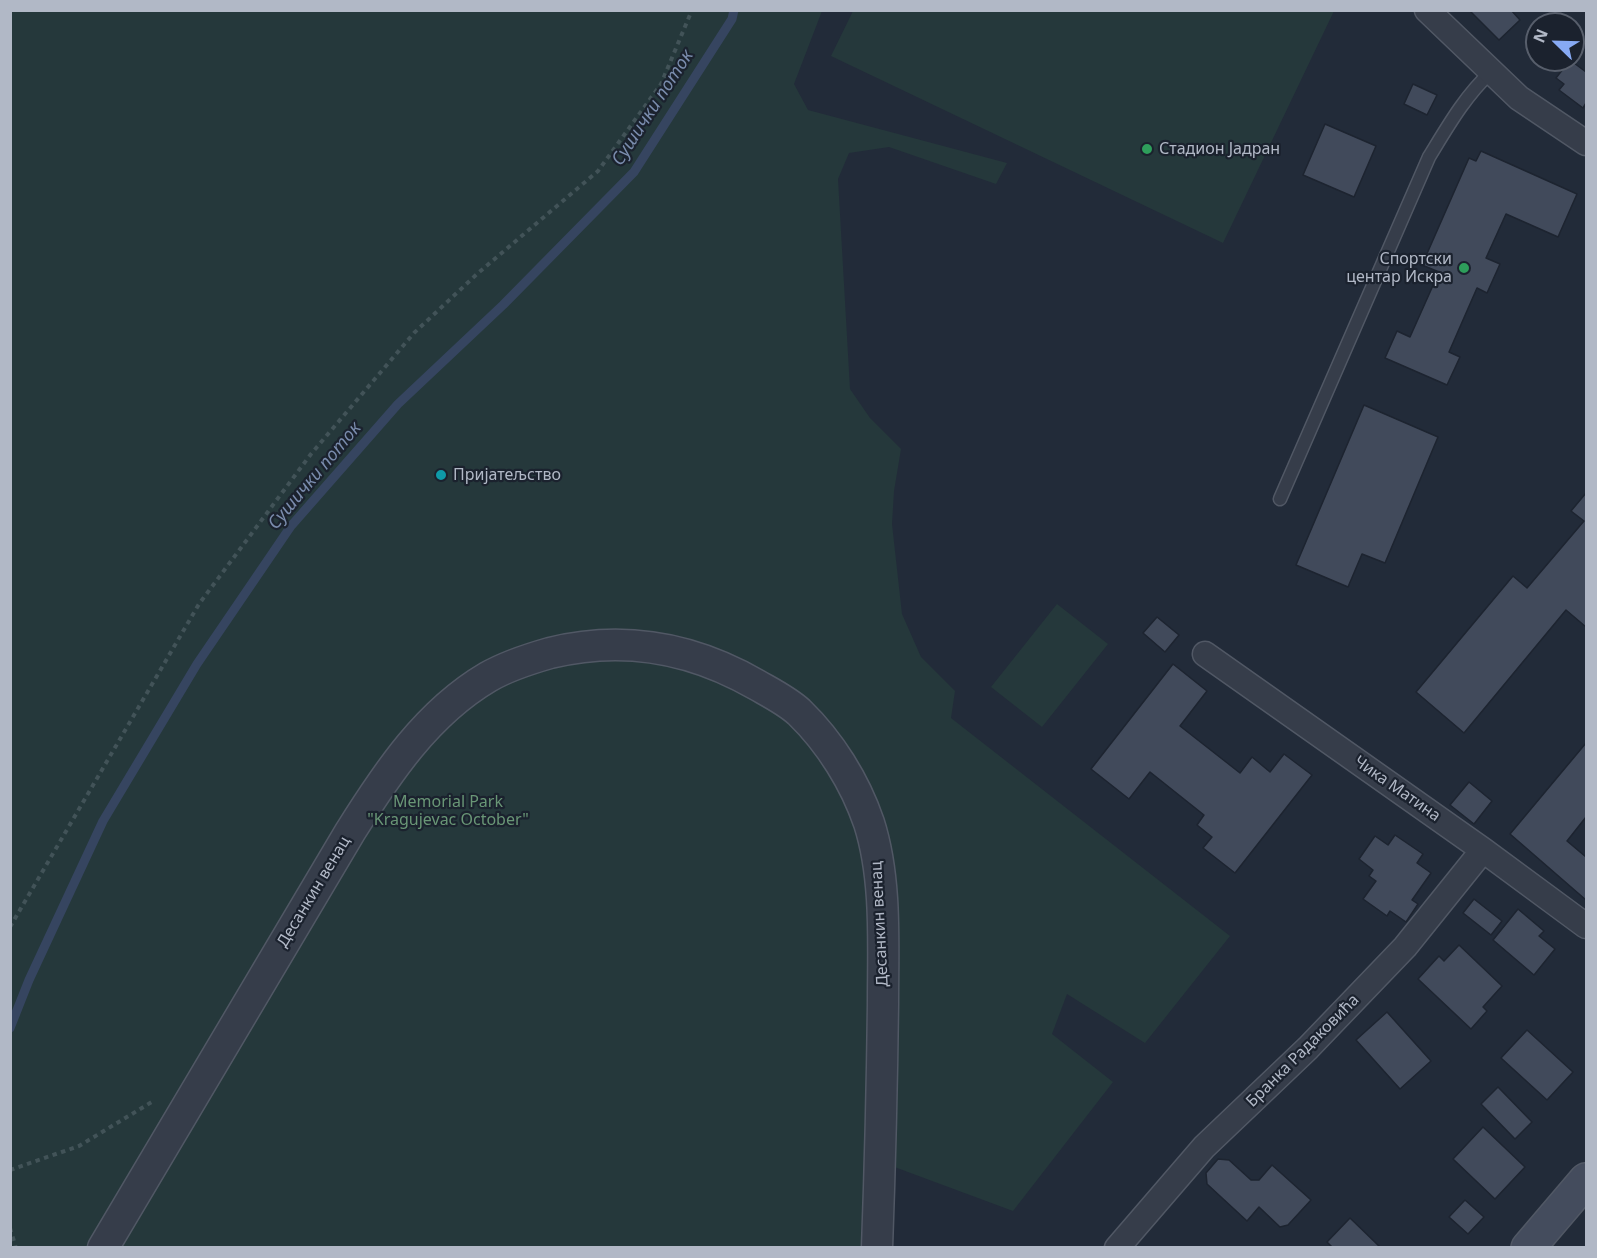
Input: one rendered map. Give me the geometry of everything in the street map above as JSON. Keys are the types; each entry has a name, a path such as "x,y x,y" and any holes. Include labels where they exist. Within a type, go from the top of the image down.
{"main road":[{"path":"1528,1248 1587,1180"}],"street":[{"path":"1427,10 1519,98 1587,143"},
{"name":"Десанкин венац","path":"103,1248 355,823 376,789 407,749 431,722 488,677 504,669 560,651 613,644 659,647 693,656 728,669 780,698 798,711 819,734 834,753 858,796 875,844 880,876 883,961 883,1094 877,1248"},
{"name":"Чика Матина","path":"1205,654 1587,926"},
{"name":"Бранка Радаковића","path":"1117,1248 1204,1148 1308,1048 1405,947 1483,850"}],"lane":[{"path":"1280,499 1429,157 1451,120 1476,86 1491,72"}],"path":[{"path":"10,927 199,604 213,585 311,454 414,333 477,274 598,171 660,84 692,10"},
{"path":"10,1170 79,1146 160,1097"},
{"path":"10,1228 16,1248"}],"green space":[{"name":"Стадион Јадран","path":"853,10 1334,11 1223,243 831,56"},
{"name":"Memorial Park \"Kragujevac October\"","path":"10,11 822,11 794,84 808,110 1007,163 996,184 889,147 849,153 838,179 850,389 870,418 901,449 894,491 892,524 902,614 921,657 955,691 951,718 1230,936 1145,1043 1067,994 1052,1034 1113,1082 1013,1211 881,1162 877,1247 11,1247"},
{"path":"1057,604 1108,644 1042,727 991,687"}],"building":[{"path":"1469,10 1511,10 1520,20 1499,40"},
{"path":"1561,72 1586,72 1586,103 1583,108 1559,90 1564,84 1556,78"},
{"path":"1413,84 1437,95 1427,115 1404,104"},
{"path":"1325,124 1376,146 1354,197 1303,175"},
{"name":"Спортски центар Искра","path":"1481,151 1577,194 1558,237 1506,214 1486,258 1500,264 1487,293 1477,288 1449,352 1460,357 1447,385 1385,358 1397,331 1410,337 1439,272 1422,265 1469,158 1476,161"},
{"path":"1364,405 1438,437 1385,563 1362,554 1348,587 1296,565"},
{"path":"1586,493 1586,627 1566,610 1464,733 1416,692 1513,576 1527,588 1584,521 1571,511"},
{"path":"1157,617 1179,635 1165,652 1143,633"},
{"path":"1173,664 1207,691 1180,726 1240,773 1252,757 1270,772 1284,754 1312,775 1235,873 1203,848 1212,837 1197,825 1204,815 1150,772 1129,799 1091,769"},
{"path":"1586,743 1586,817 1567,841 1586,857 1586,900 1510,834"},
{"path":"1469,782 1492,801 1474,824 1450,805"},
{"path":"1395,835 1423,854 1417,863 1431,873 1412,900 1418,904 1406,922 1390,911 1387,916 1363,899 1376,881 1369,876 1373,870 1359,859 1375,836 1388,845"},
{"path":"1474,899 1502,921 1491,935 1463,913"},
{"path":"1518,909 1544,931 1539,936 1555,949 1534,975 1493,940"},
{"path":"1459,945 1502,986 1483,1007 1487,1011 1471,1029 1418,979 1439,956 1444,961"},
{"path":"1387,1012 1431,1061 1400,1089 1356,1040"},
{"path":"1527,1030 1573,1072 1547,1100 1501,1058"},
{"path":"1498,1087 1532,1122 1515,1139 1481,1104"},
{"path":"1483,1127 1525,1167 1495,1199 1453,1159"},
{"path":"1218,1159 1229,1160 1251,1180 1259,1180 1272,1165 1311,1200 1288,1225 1280,1227 1259,1207 1247,1221 1207,1184 1206,1173"},
{"path":"1465,1200 1484,1217 1468,1234 1449,1217"},
{"path":"1350,1218 1381,1248 1333,1248 1327,1242"}],"waterway":[{"name":"Сушички поток","path":"10,1028 29,980 103,821 197,664 291,526 398,404 503,305 634,172 732,19 734,10"}],"place":[{"name":"Стадион Јадран","path":"1147,149"},
{"name":"Спортски центар Искра","path":"1464,268"},
{"name":"Пријатељство","path":"441,475"}]}
